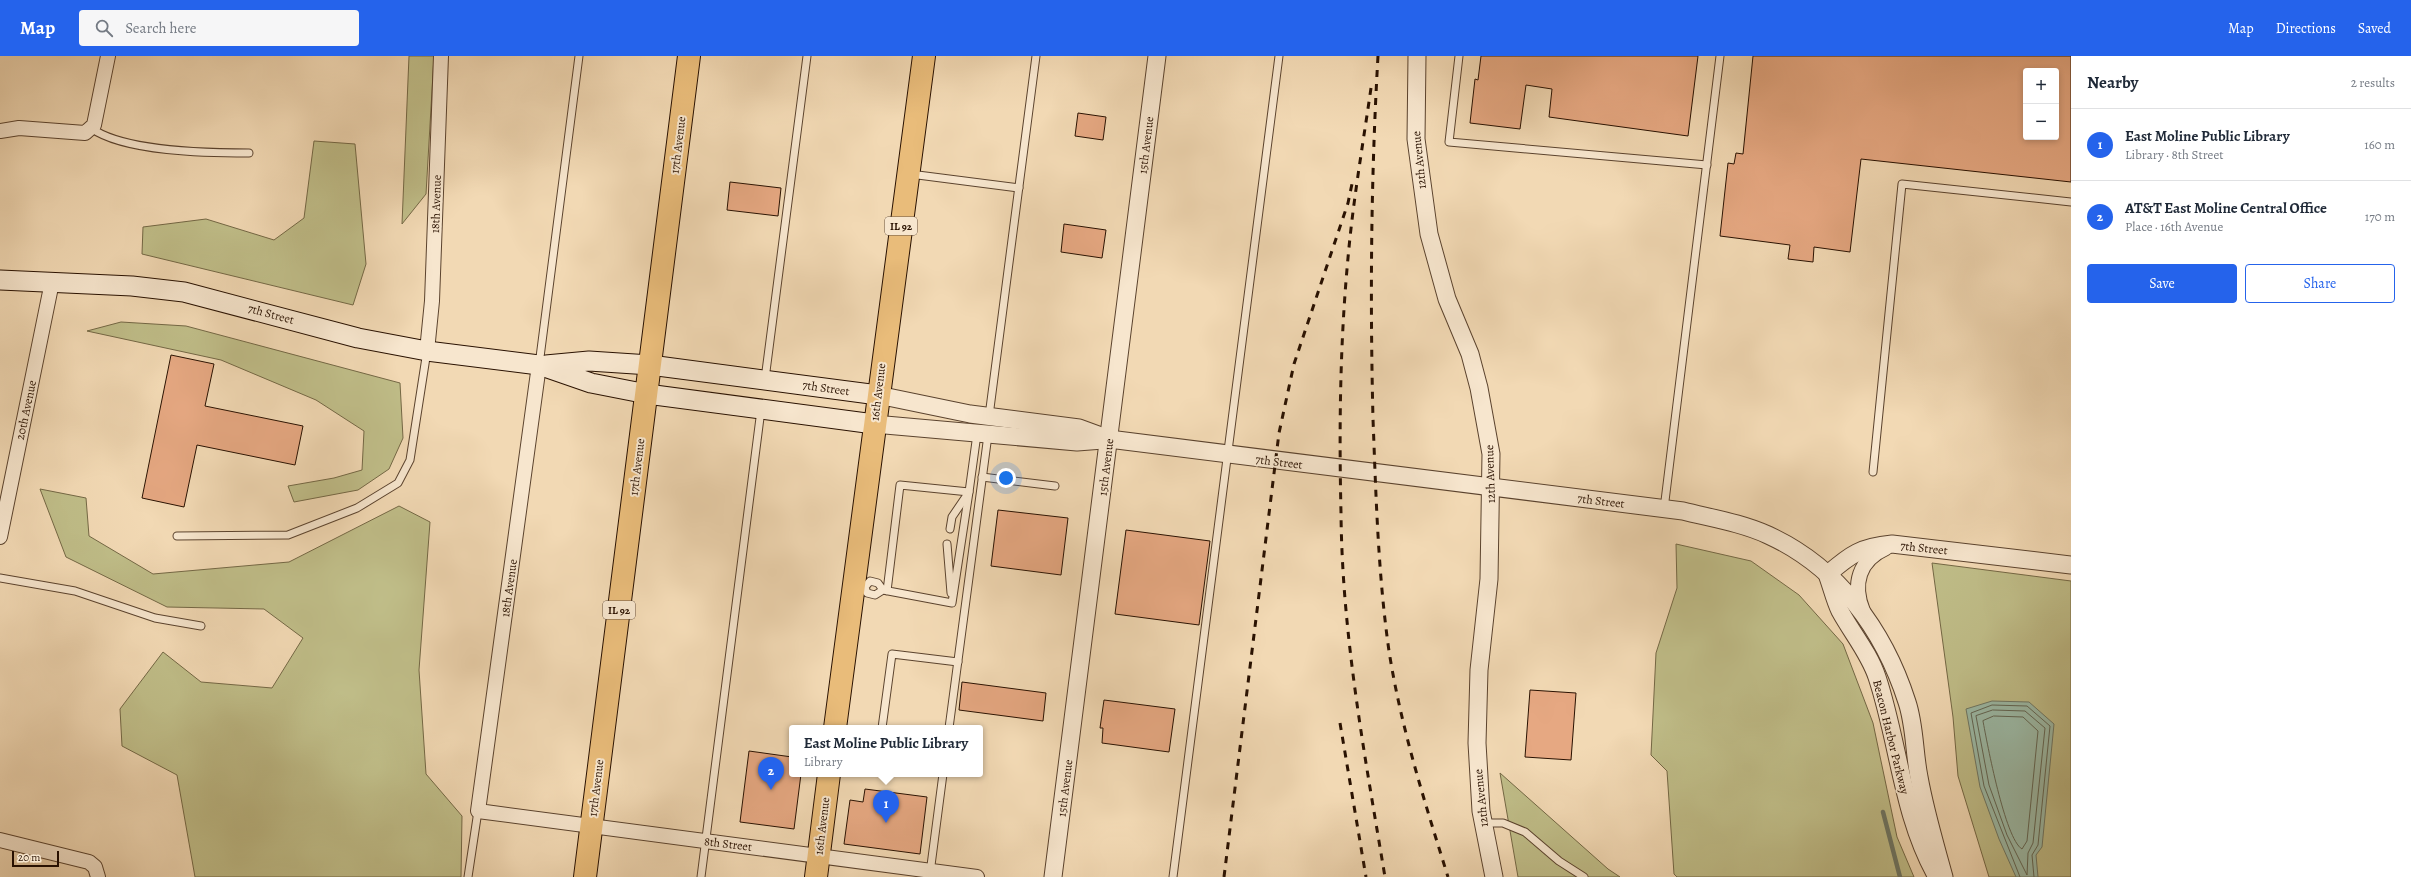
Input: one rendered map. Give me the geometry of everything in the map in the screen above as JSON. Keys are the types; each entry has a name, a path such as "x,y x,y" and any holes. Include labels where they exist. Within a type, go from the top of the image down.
{"main road":[{"name":"17th Avenue","path":"585,877 689,56"},
{"name":"16th Avenue","path":"836,725 860,586 874,424 924,56"},
{"name":"7th Street","path":"0,280 132,286 184,292 358,338 427,351 539,365 589,361 650,365 878,395"},
{"name":"7th Street","path":"539,365 591,383 647,394 874,424"},
{"name":"16th Avenue","path":"817,866 829,777"}],"street":[{"path":"0,131 19,128 85,133 91,128 96,118 108,56"},
{"name":"18th Avenue","path":"427,351 432,301 441,56"},
{"name":"15th Avenue","path":"1053,877 1157,56"},
{"name":"12th Avenue","path":"1417,56 1416,139 1429,234 1447,299 1470,354 1479,388 1491,454 1489,579 1479,670 1477,743 1483,823 1494,877"},
{"name":"20th Avenue","path":"0,537 52,282"},
{"name":"18th Avenue","path":"478,811 539,365"},
{"name":"7th Street","path":"878,395 986,427"},
{"name":"7th Street","path":"874,424 1079,428 1109,439 1690,513 1767,534 1791,547 1828,574 1850,555 1869,547 1892,544 2071,565"},
{"path":"1863,612 1858,599 1859,578 1862,568 1873,554 1892,544"},
{"name":"Beacon Harbor Parkway","path":"1828,574 1863,612 1879,636 1890,659 1907,703 1918,776 1944,877"},
{"name":"Beacon Harbor Parkway","path":"1828,574 1840,611 1854,632 1876,674 1886,704 1903,785 1914,824 1928,860 1937,877"},
{"name":"8th Street","path":"478,811 706,842 817,866 977,877"},
{"path":"0,840 90,862 96,872"}],"lane":[{"path":"539,365 579,56"},
{"path":"765,380 807,56"},
{"path":"950,725 982,477 986,427 1036,56"},
{"path":"1173,877 1279,56"},
{"path":"1459,56 1449,142 1707,165"},
{"path":"1664,509 1720,56"},
{"path":"91,128 98,133 120,142 147,147 216,153 249,153"},
{"path":"908,174 1019,188"},
{"path":"1873,472 1902,184 2071,202"},
{"path":"177,536 288,535 357,508 398,483 410,460 427,351"},
{"path":"701,877 762,409"},
{"path":"952,603 969,492 986,427"},
{"path":"982,477 1055,486"},
{"path":"885,591 900,484 969,492"},
{"path":"950,529 952,517 969,492"},
{"path":"947,544 952,603"},
{"path":"0,578 75,591 155,618 201,626"},
{"path":"860,586 867,593 874,595 885,591 952,603"},
{"path":"882,725 892,654 958,662"},
{"path":"930,874 944,777"},
{"path":"468,877 478,811"},
{"path":"1483,823 1503,823 1525,832 1559,860 1584,877"}],"shaded area":[{"path":"409,56 434,56 426,194 402,224"},
{"path":"314,141 355,144 366,264 353,305 142,254 143,227 206,219 274,240 304,218"},
{"path":"121,322 186,326 400,383 403,438 389,469 358,490 294,502 288,486 334,478 362,470 364,431 316,400 221,360 87,331"},
{"path":"40,489 86,498 89,536 153,574 289,562 399,506 430,522 419,670 426,774 462,816 461,877 195,877 177,775 122,746 120,709 163,652 201,682 272,688 303,638 264,609 167,607 66,557"},
{"path":"1676,544 1751,561 1799,595 1843,644 1873,723 1897,837 1914,877 1677,877 1674,874 1667,771 1651,755 1656,653 1677,588"},
{"path":"1932,563 2071,581 2071,877 1989,877 1958,776 1953,717"},
{"path":"1500,773 1608,869 1620,877 1518,877"}],"water":[{"path":"1992,701 2029,702 2054,724 2042,847 2036,855 2038,877 2016,877 1999,839 1980,787 1966,709"}],"building":[{"path":"1481,56 1698,56 1688,136 1549,117 1552,89 1526,85 1520,129 1470,123 1475,79 1478,80"},
{"path":"1753,56 2071,56 2071,182 1861,159 1850,252 1814,247 1813,262 1788,259 1790,245 1720,236 1728,163 1734,164 1736,153 1743,154"},
{"path":"1078,113 1106,117 1103,140 1075,136"},
{"path":"730,182 781,188 778,216 727,210"},
{"path":"1064,224 1106,230 1102,258 1061,252"},
{"path":"171,355 214,364 205,406 303,426 295,465 197,445 184,507 142,498"},
{"path":"998,510 1068,518 1061,575 991,566"},
{"path":"1126,530 1210,541 1199,625 1115,614"},
{"path":"962,682 1046,693 1043,721 959,710"},
{"path":"1530,690 1576,693 1571,760 1525,757"},
{"path":"1104,700 1175,709 1169,752 1102,743 1103,728 1100,728"},
{"path":"749,751 789,757 789,777 801,777 794,829 740,822"},
{"path":"865,789 927,797 920,854 844,844 850,800 863,802"}],"waterway":[{"path":"1883,812 1900,877"}],"railway":[{"path":"1378,56 1372,237 1372,328 1375,477 1382,593 1389,651 1400,708 1414,765 1448,877"},
{"path":"1371,88 1358,173 1345,290 1340,417 1340,481 1342,559 1350,650 1385,877"},
{"path":"1224,877 1279,433 1294,364 1348,203 1353,179"},
{"path":"1340,723 1366,877"}],"place":[{"name":"AT&T East Moline Central Office","path":"771,790"},
{"name":"East Moline Public Library","path":"886,823"}]}
